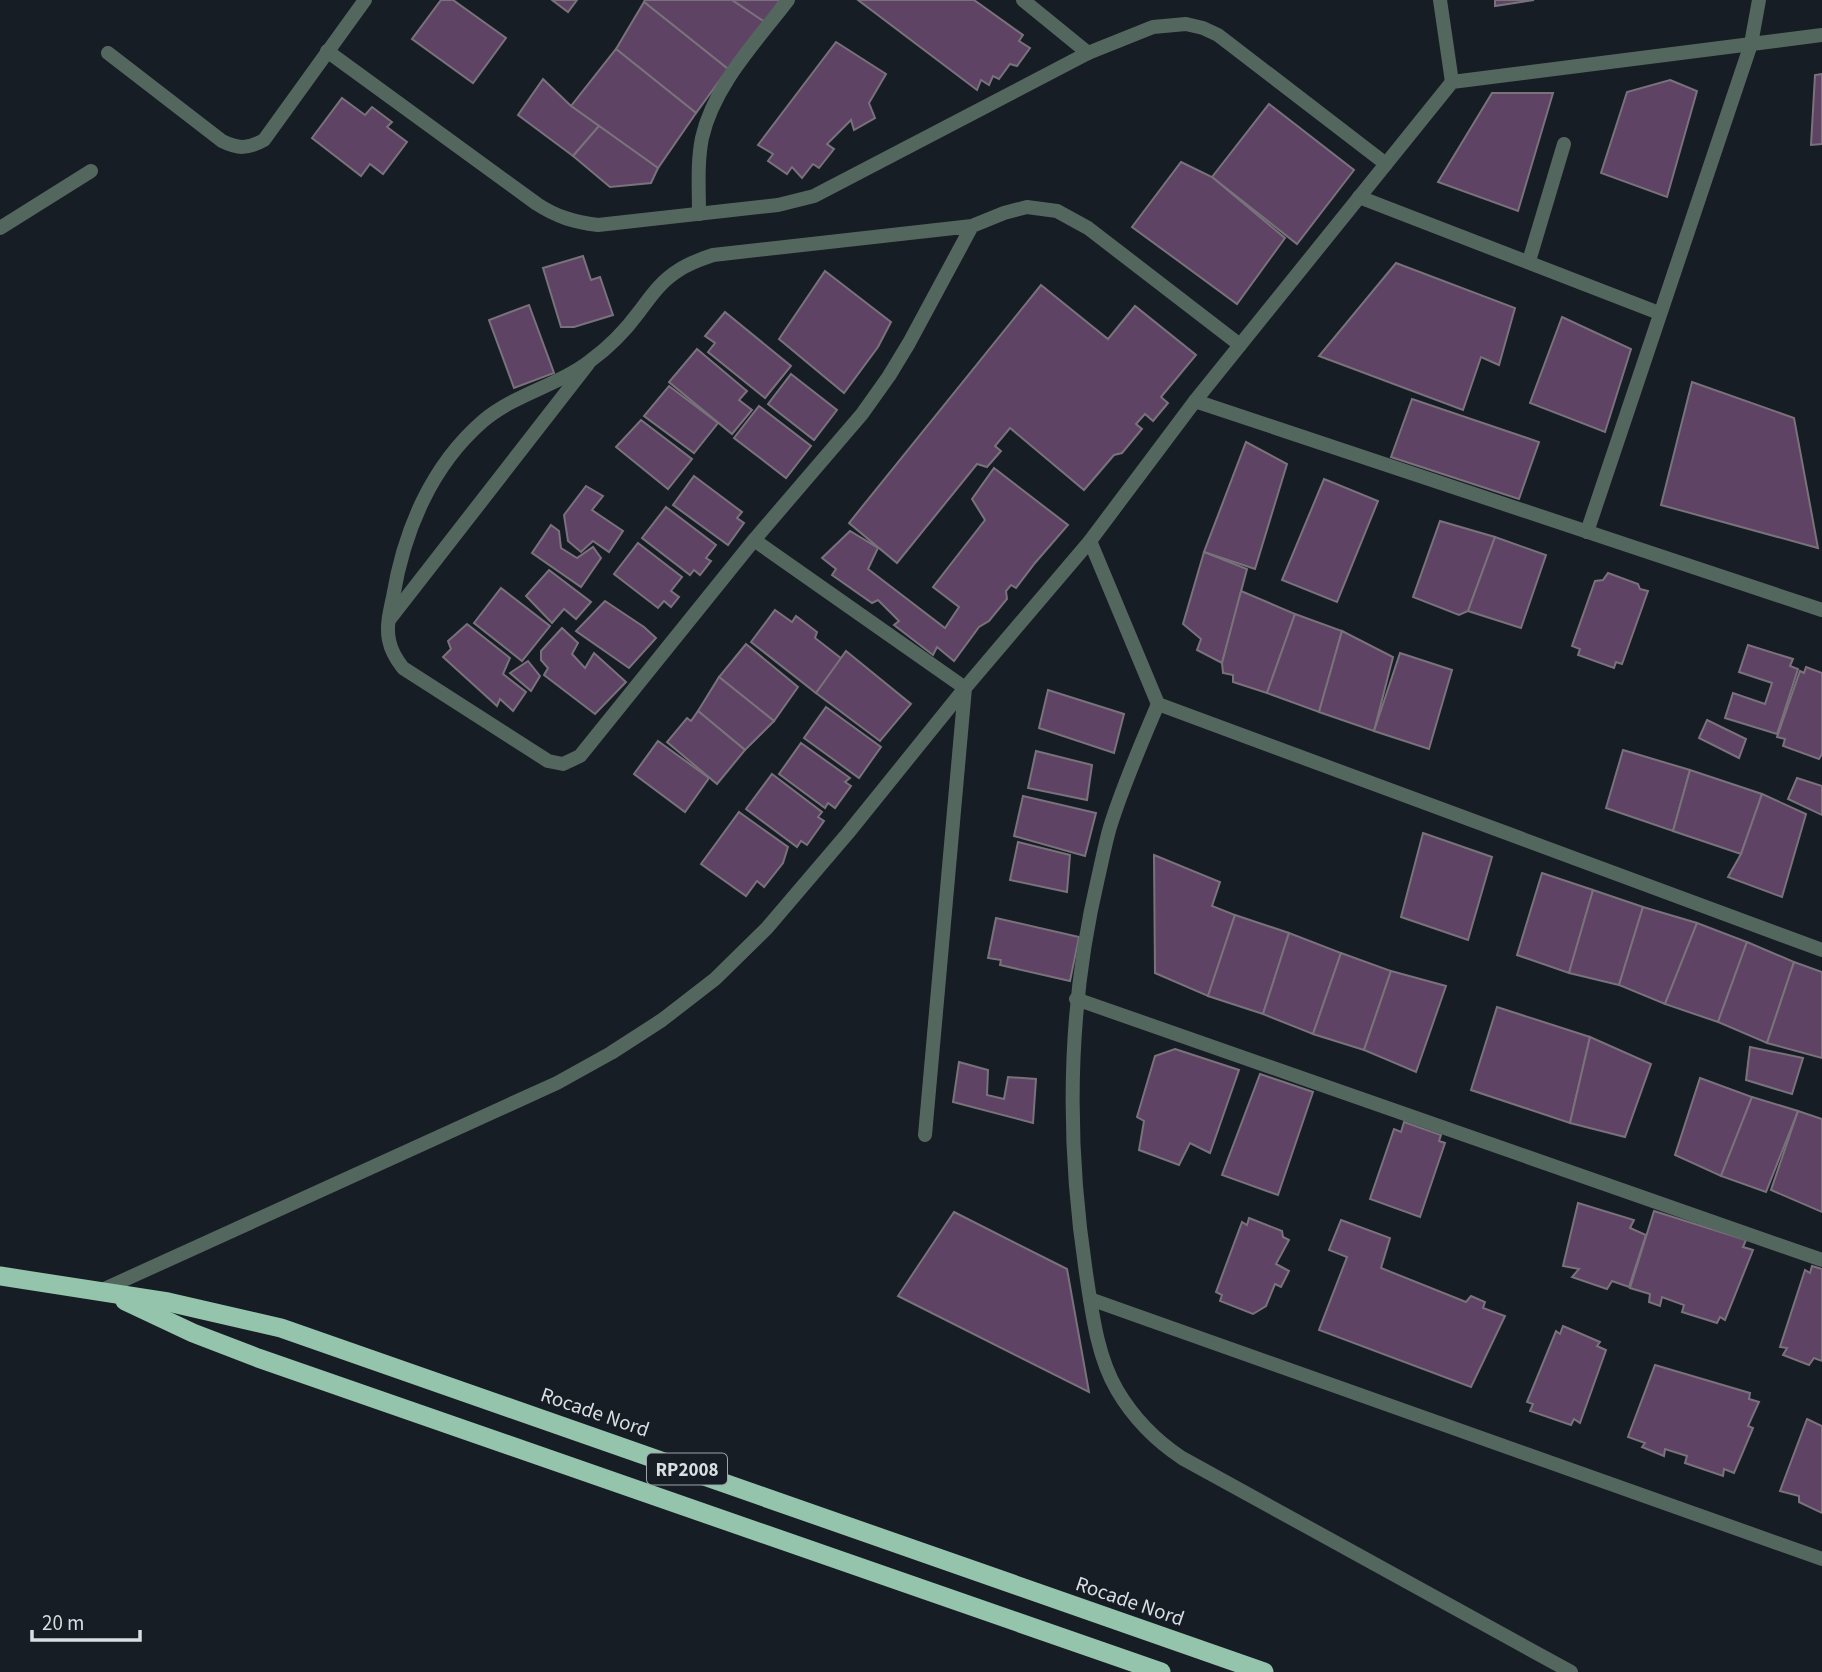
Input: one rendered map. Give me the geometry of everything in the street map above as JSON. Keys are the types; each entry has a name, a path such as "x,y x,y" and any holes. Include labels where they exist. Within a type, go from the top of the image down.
{"highway":[{"name":"Rocade Nord","path":"0,1276 102,1290 222,1312 328,1343 1264,1672"},
{"name":"Rocade Nord","path":"102,1290 193,1333 258,1358 1161,1672"}],"street":[{"path":"108,53 222,141 236,148 251,147 264,141 365,0"},
{"path":"699,214 699,162 710,111 722,88 788,0"},
{"path":"1023,0 1088,53"},
{"path":"1440,0 1452,82"},
{"path":"1587,532 1751,44 1759,0"},
{"path":"327,51 554,215 573,222 598,225 778,205 814,196 1088,53 1153,27 1169,24 1203,28 1218,35 1386,164"},
{"path":"102,1290 557,1083 662,1020 715,979 767,928 1090,541 1195,401 1452,82 1822,35"},
{"path":"1529,261 1564,144"},
{"path":"0,228 91,171"},
{"path":"1359,198 1660,313"},
{"path":"972,226 927,312 889,376 862,414 754,540 580,755 563,764 548,761 402,668 393,654 388,637 398,563 430,485 454,450 485,420 520,397 560,380 590,362 616,339 663,282 695,261 713,255 972,226 1027,207 1057,211 1088,228 1240,345"},
{"path":"389,620 590,362"},
{"path":"1195,401 1822,610"},
{"path":"754,540 965,688"},
{"path":"1090,541 1158,704 1110,828 1090,913 1076,999 1072,1059 1072,1131 1081,1239 1103,1358 1116,1389 1135,1417 1157,1441 1206,1473 1571,1672"},
{"path":"925,1135 965,688"},
{"path":"1158,704 1822,950"},
{"path":"1076,999 1822,1260"},
{"path":"1090,1299 1822,1559"}],"building":[{"path":"441,0 453,0 506,38 473,83 412,39"},
{"path":"552,0 577,0 568,12"},
{"path":"732,0 765,22 728,69 644,2"},
{"path":"732,0 780,0 765,22"},
{"path":"858,0 974,0 1023,35 1019,41 1030,48 1017,66 1010,64 999,79 993,76 989,85 981,80 977,90"},
{"path":"1495,0 1534,0 1495,6"},
{"path":"644,2 728,69 696,113 616,49"},
{"path":"836,42 886,74 869,103 875,118 854,130 851,120 827,144 834,149 819,168 813,164 802,178 792,167 787,174 768,161 773,154 758,145"},
{"path":"616,49 696,113 658,168 571,106"},
{"path":"1822,74 1822,144 1811,145 1815,75"},
{"path":"543,79 571,106 599,126 573,156 518,115"},
{"path":"1670,80 1697,91 1667,197 1601,173 1627,92"},
{"path":"1492,93 1553,93 1518,211 1438,182"},
{"path":"342,98 365,115 372,107 392,122 387,127 407,142 383,174 370,164 361,176 312,138"},
{"path":"1269,104 1354,170 1297,244 1212,177"},
{"path":"599,126 658,168 651,183 610,187 573,156"},
{"path":"1181,162 1212,177 1285,238 1237,304 1132,227"},
{"path":"583,256 591,280 600,277 613,315 574,327 561,327 543,268"},
{"path":"1396,263 1515,308 1499,365 1481,357 1463,410 1319,356"},
{"path":"825,271 891,322 878,347 844,393 779,339"},
{"path":"1041,285 1108,339 1135,306 1196,355 1161,397 1168,403 1153,421 1145,414 1136,424 1142,429 1122,453 1114,455 1084,490 1010,428 995,446 1001,451 987,467 977,464 897,563 849,523"},
{"path":"529,305 554,373 514,388 489,320"},
{"path":"725,312 791,366 765,398 708,352 715,343 705,336"},
{"path":"1562,317 1631,349 1605,432 1530,403"},
{"path":"697,349 747,391 739,400 752,410 732,434 669,382"},
{"path":"791,374 837,410 814,440 768,404"},
{"path":"1692,382 1794,418 1818,548 1661,505"},
{"path":"669,386 718,423 694,453 644,416"},
{"path":"1412,399 1539,442 1519,499 1391,457"},
{"path":"759,406 811,446 786,478 734,438"},
{"path":"641,420 692,459 668,489 616,447"},
{"path":"1246,442 1287,464 1255,569 1204,552"},
{"path":"994,468 1068,525 1016,588 1011,585 1006,591 1007,599 989,621 979,627 954,661 937,647 933,655 894,625 899,621 878,600 872,603 832,575 836,569 822,558 850,531 878,548 868,569 945,628 959,607 933,587 985,520 972,499"},
{"path":"694,476 742,512 737,518 744,523 728,545 673,505"},
{"path":"1324,479 1378,501 1337,602 1282,580"},
{"path":"586,486 603,496 592,510 623,531 609,552 593,541 581,552 568,541 564,515"},
{"path":"666,507 716,545 706,558 711,561 700,575 694,570 690,575 642,538"},
{"path":"1440,521 1495,537 1468,611 1459,615 1413,597"},
{"path":"551,525 559,531 561,548 577,558 593,547 601,558 581,587 532,553"},
{"path":"1495,537 1546,555 1521,628 1468,611"},
{"path":"638,543 682,577 671,591 679,597 671,607 664,601 658,608 614,574"},
{"path":"1204,552 1247,569 1222,663 1197,650 1201,639 1183,624"},
{"path":"549,570 591,602 576,619 564,609 552,623 526,596"},
{"path":"1608,573 1638,584 1640,589 1648,591 1622,664 1616,662 1614,668 1578,655 1580,649 1572,646 1595,581 1603,580"},
{"path":"501,588 550,626 522,661 474,623"},
{"path":"1241,591 1295,614 1267,693 1233,682 1233,675 1223,673 1222,663"},
{"path":"605,601 656,638 629,668 576,631"},
{"path":"775,610 792,622 796,616 817,632 815,638 842,659 816,693 751,642"},
{"path":"1295,614 1342,631 1319,712 1267,693"},
{"path":"467,624 510,658 503,674 526,692 513,711 500,699 497,706 443,657 451,649 448,641"},
{"path":"562,628 578,643 572,654 585,668 594,653 626,682 595,714 544,675 548,668 541,660 541,651"},
{"path":"1342,631 1393,657 1374,731 1319,712"},
{"path":"746,644 798,687 774,721 719,677"},
{"path":"1748,645 1793,659 1790,666 1798,669 1777,734 1725,718 1733,693 1765,704 1772,683 1739,672"},
{"path":"846,651 911,704 880,741 816,693"},
{"path":"1400,653 1452,670 1429,749 1374,731"},
{"path":"528,661 540,676 531,691 510,673"},
{"path":"1806,667 1822,673 1822,754 1819,759 1783,746 1785,739 1777,737 1800,671 1804,673"},
{"path":"719,677 774,721 745,750 698,711"},
{"path":"1048,690 1124,714 1114,753 1039,728"},
{"path":"826,707 881,747 859,778 804,738"},
{"path":"698,711 745,750 717,784 667,742 687,718 691,721"},
{"path":"1707,720 1746,739 1739,758 1699,738"},
{"path":"658,741 709,778 685,812 634,774"},
{"path":"801,743 850,778 845,782 851,786 835,808 828,803 825,808 779,774"},
{"path":"1623,750 1690,770 1673,831 1606,808"},
{"path":"1036,751 1092,765 1087,800 1028,788"},
{"path":"1690,770 1762,794 1741,854 1673,831"},
{"path":"772,774 822,812 818,817 824,821 807,845 801,841 797,847 746,809"},
{"path":"1797,778 1822,786 1822,815 1788,799"},
{"path":"1762,794 1806,814 1782,897 1728,877 1741,854"},
{"path":"1023,796 1096,813 1085,856 1014,836"},
{"path":"739,812 788,847 783,863 764,887 757,881 746,896 701,864"},
{"path":"1423,833 1492,857 1468,940 1401,917"},
{"path":"1018,842 1070,855 1067,892 1010,880"},
{"path":"1154,855 1220,882 1212,906 1235,915 1208,996 1155,973"},
{"path":"1542,873 1593,890 1569,973 1517,955"},
{"path":"1593,890 1643,907 1619,985 1569,973"},
{"path":"1643,907 1697,923 1665,1004 1619,985"},
{"path":"1235,915 1289,933 1263,1014 1208,996"},
{"path":"996,918 1079,937 1070,981 1000,965 1001,960 988,958"},
{"path":"1697,923 1747,942 1718,1022 1665,1004"},
{"path":"1289,933 1341,953 1313,1034 1263,1014"},
{"path":"1747,942 1794,962 1767,1043 1718,1022"},
{"path":"1341,953 1391,971 1364,1050 1313,1034"},
{"path":"1794,962 1822,972 1822,1058 1767,1043"},
{"path":"1391,971 1446,986 1416,1072 1364,1050"},
{"path":"1497,1007 1590,1037 1570,1123 1471,1090"},
{"path":"1590,1037 1651,1064 1625,1137 1570,1123"},
{"path":"1750,1047 1803,1058 1792,1094 1746,1080"},
{"path":"1175,1049 1239,1070 1210,1153 1190,1143 1179,1165 1139,1150 1144,1121 1137,1117 1155,1056"},
{"path":"959,1062 988,1070 987,1095 1004,1099 1008,1077 1036,1079 1033,1123 953,1102"},
{"path":"1260,1074 1313,1092 1278,1195 1222,1175"},
{"path":"1700,1078 1752,1097 1721,1176 1675,1155"},
{"path":"1752,1097 1798,1111 1766,1192 1721,1176"},
{"path":"1798,1111 1822,1119 1822,1212 1771,1190"},
{"path":"1404,1122 1441,1135 1439,1141 1445,1143 1420,1217 1370,1199 1394,1129 1401,1132"},
{"path":"1578,1203 1634,1220 1630,1228 1646,1235 1629,1287 1612,1281 1607,1289 1572,1277 1579,1269 1563,1266"},
{"path":"1654,1211 1746,1240 1743,1247 1753,1250 1725,1320 1720,1317 1717,1323 1682,1312 1684,1305 1662,1297 1660,1306 1649,1302 1650,1294 1630,1288"},
{"path":"954,1212 1067,1269 1089,1392 898,1296"},
{"path":"1249,1218 1282,1231 1283,1237 1289,1240 1276,1264 1289,1271 1281,1287 1275,1284 1266,1306 1253,1314 1220,1301 1222,1295 1216,1292 1242,1222 1247,1225"},
{"path":"1341,1220 1390,1238 1381,1268 1466,1302 1471,1296 1485,1302 1483,1308 1505,1316 1471,1387 1319,1330 1347,1257 1329,1250"},
{"path":"1812,1266 1822,1269 1822,1361 1814,1358 1809,1365 1783,1355 1787,1348 1780,1347 1805,1270 1810,1273"},
{"path":"1563,1326 1600,1342 1597,1346 1606,1350 1580,1423 1574,1419 1571,1425 1530,1411 1533,1404 1527,1402 1556,1331 1560,1334"},
{"path":"1655,1365 1750,1393 1749,1399 1759,1402 1748,1426 1753,1428 1734,1473 1724,1469 1723,1476 1685,1463 1687,1456 1665,1449 1664,1456 1642,1447 1645,1443 1628,1437"},
{"path":"1807,1419 1822,1426 1822,1513 1799,1502 1799,1496 1780,1491"}]}
